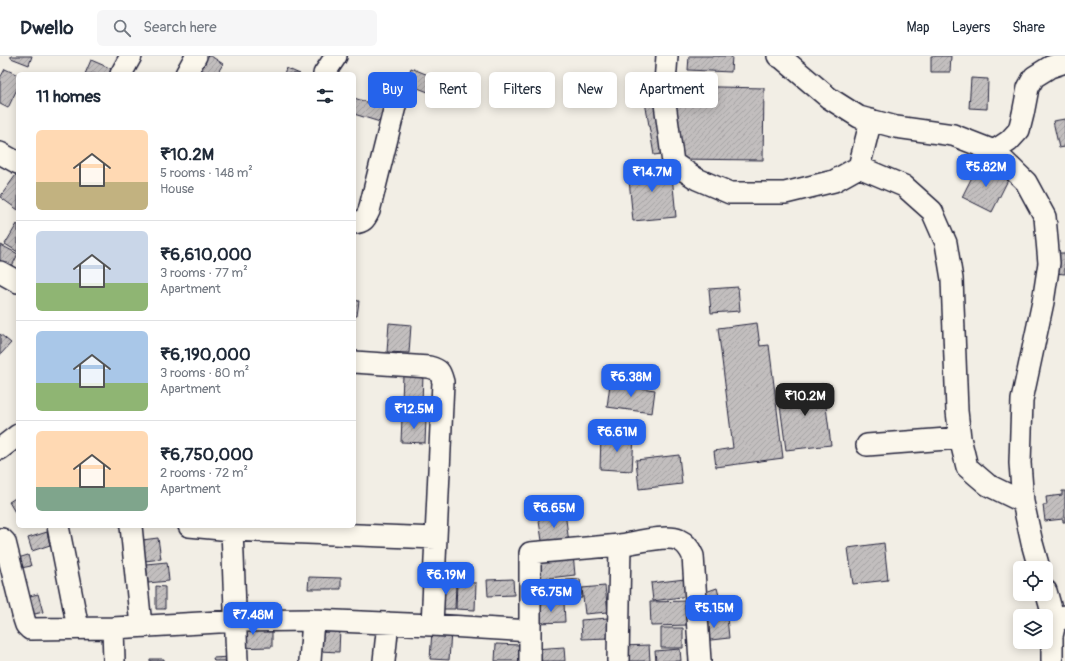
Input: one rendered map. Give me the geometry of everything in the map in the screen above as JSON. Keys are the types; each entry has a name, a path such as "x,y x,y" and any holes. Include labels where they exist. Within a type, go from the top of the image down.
{"street":[{"path":"123,72 131,56"},
{"path":"187,72 196,56"},
{"path":"325,72 336,56"},
{"path":"667,56 664,96 673,163 697,179 730,192 785,193 834,181 859,167 871,120"},
{"path":"781,57 829,98 859,117 896,127 953,135 994,151 1026,182 1045,217 1049,263 1043,302 1022,400 1020,463 1023,502 1037,561"},
{"path":"994,151 1009,140 1019,130 1028,88 1034,77 1050,67 1065,62"},
{"path":"356,223 361,222 366,218 369,211 395,108"},
{"path":"0,153 16,162"},
{"path":"859,167 904,186 932,211 946,243 952,279 957,403 960,438 967,467 988,486 1023,502"},
{"path":"0,272 16,281"},
{"path":"356,362 435,368 441,372 444,382 432,625"},
{"path":"0,449 16,437"},
{"path":"867,445 960,438"},
{"path":"58,528 78,628"},
{"path":"131,528 141,626"},
{"path":"217,528 232,530 436,538"},
{"path":"232,530 238,661"},
{"path":"530,661 530,553 620,545 664,538 678,539 690,547 693,556 700,661"},
{"path":"0,539 5,542 26,626 30,629 113,628 236,621 313,620 530,631"},
{"path":"618,661 620,545"},
{"path":"1051,601 1060,619 1052,636 1052,661"},
{"path":"310,661 313,620"},
{"path":"384,661 388,623"},
{"path":"113,628 114,661"}],"building":[{"path":"11,56 32,56 29,65 11,58"},
{"path":"202,56 211,56 223,64 218,72 206,72 196,66"},
{"path":"689,56 732,56 731,72 688,70"},
{"path":"931,56 951,56 950,72 931,72"},
{"path":"91,60 112,69 111,72 86,72"},
{"path":"286,68 295,72 285,72"},
{"path":"411,68 425,74 425,91 417,88 417,72 409,72"},
{"path":"5,69 16,74 16,91 8,108 0,104 0,78"},
{"path":"971,78 988,79 987,109 969,108"},
{"path":"718,87 764,88 763,160 674,159 675,108 718,108"},
{"path":"356,99 368,103 368,108 385,108 380,122 356,115"},
{"path":"646,108 661,108 669,153 654,155"},
{"path":"1065,119 1065,147 1059,148 1053,121"},
{"path":"979,163 1009,178 992,212 962,197"},
{"path":"671,165 676,217 633,221 628,169"},
{"path":"16,175 16,209 0,197"},
{"path":"16,226 16,251 5,244"},
{"path":"1,245 16,253 16,258 11,268 0,262"},
{"path":"1055,253 1065,253 1065,274 1054,273"},
{"path":"738,287 740,311 711,313 709,289"},
{"path":"356,300 359,301 356,316"},
{"path":"389,323 411,325 409,353 387,352"},
{"path":"757,323 760,346 769,345 783,458 716,467 714,451 733,448 718,328"},
{"path":"0,334 11,343 0,355"},
{"path":"403,374 423,375 422,403 402,402"},
{"path":"610,384 655,390 652,413 607,407"},
{"path":"823,384 831,445 786,450 778,390"},
{"path":"402,418 426,419 425,443 401,442"},
{"path":"601,435 634,436 632,471 600,469"},
{"path":"679,455 682,484 639,489 636,460"},
{"path":"1062,491 1065,491 1065,522 1063,522 1063,519 1045,521 1043,505 1047,505 1046,497 1062,495"},
{"path":"16,498 16,514 9,502"},
{"path":"565,512 569,543 543,547 538,515"},
{"path":"47,532 50,545 32,551 28,538"},
{"path":"158,538 161,559 145,561 142,540"},
{"path":"884,543 888,580 853,584 848,548"},
{"path":"573,554 575,575 540,579 537,558"},
{"path":"28,555 31,566 21,568 18,558"},
{"path":"167,562 169,581 148,583 146,564"},
{"path":"309,577 341,578 341,589 308,589"},
{"path":"513,579 514,595 488,596 487,580"},
{"path":"580,579 582,598 541,602 539,582"},
{"path":"685,579 688,596 653,601 651,583"},
{"path":"436,582 456,583 455,609 436,609"},
{"path":"457,582 476,583 475,610 456,609"},
{"path":"156,586 165,587 165,609 156,609"},
{"path":"605,586 608,612 585,614 582,588"},
{"path":"717,588 721,603 701,609 697,595"},
{"path":"38,594 43,612 27,616 22,598"},
{"path":"688,601 689,625 651,626 650,602"},
{"path":"564,603 565,622 538,623 537,604"},
{"path":"727,617 729,638 702,641 699,621"},
{"path":"608,618 609,638 582,639 581,620"},
{"path":"235,625 272,625 272,647 235,648"},
{"path":"321,627 340,628 339,652 319,651"},
{"path":"661,628 683,628 683,648 661,648"},
{"path":"432,631 451,632 449,660 430,659"},
{"path":"496,644 520,645 519,661 495,661"},
{"path":"649,645 650,661 622,661 621,646"},
{"path":"564,647 565,661 535,661 534,649"},
{"path":"680,649 681,661 656,661 655,651"},
{"path":"230,657 230,661 214,661 213,658"},
{"path":"150,659 164,659 164,661 150,661"}]}
